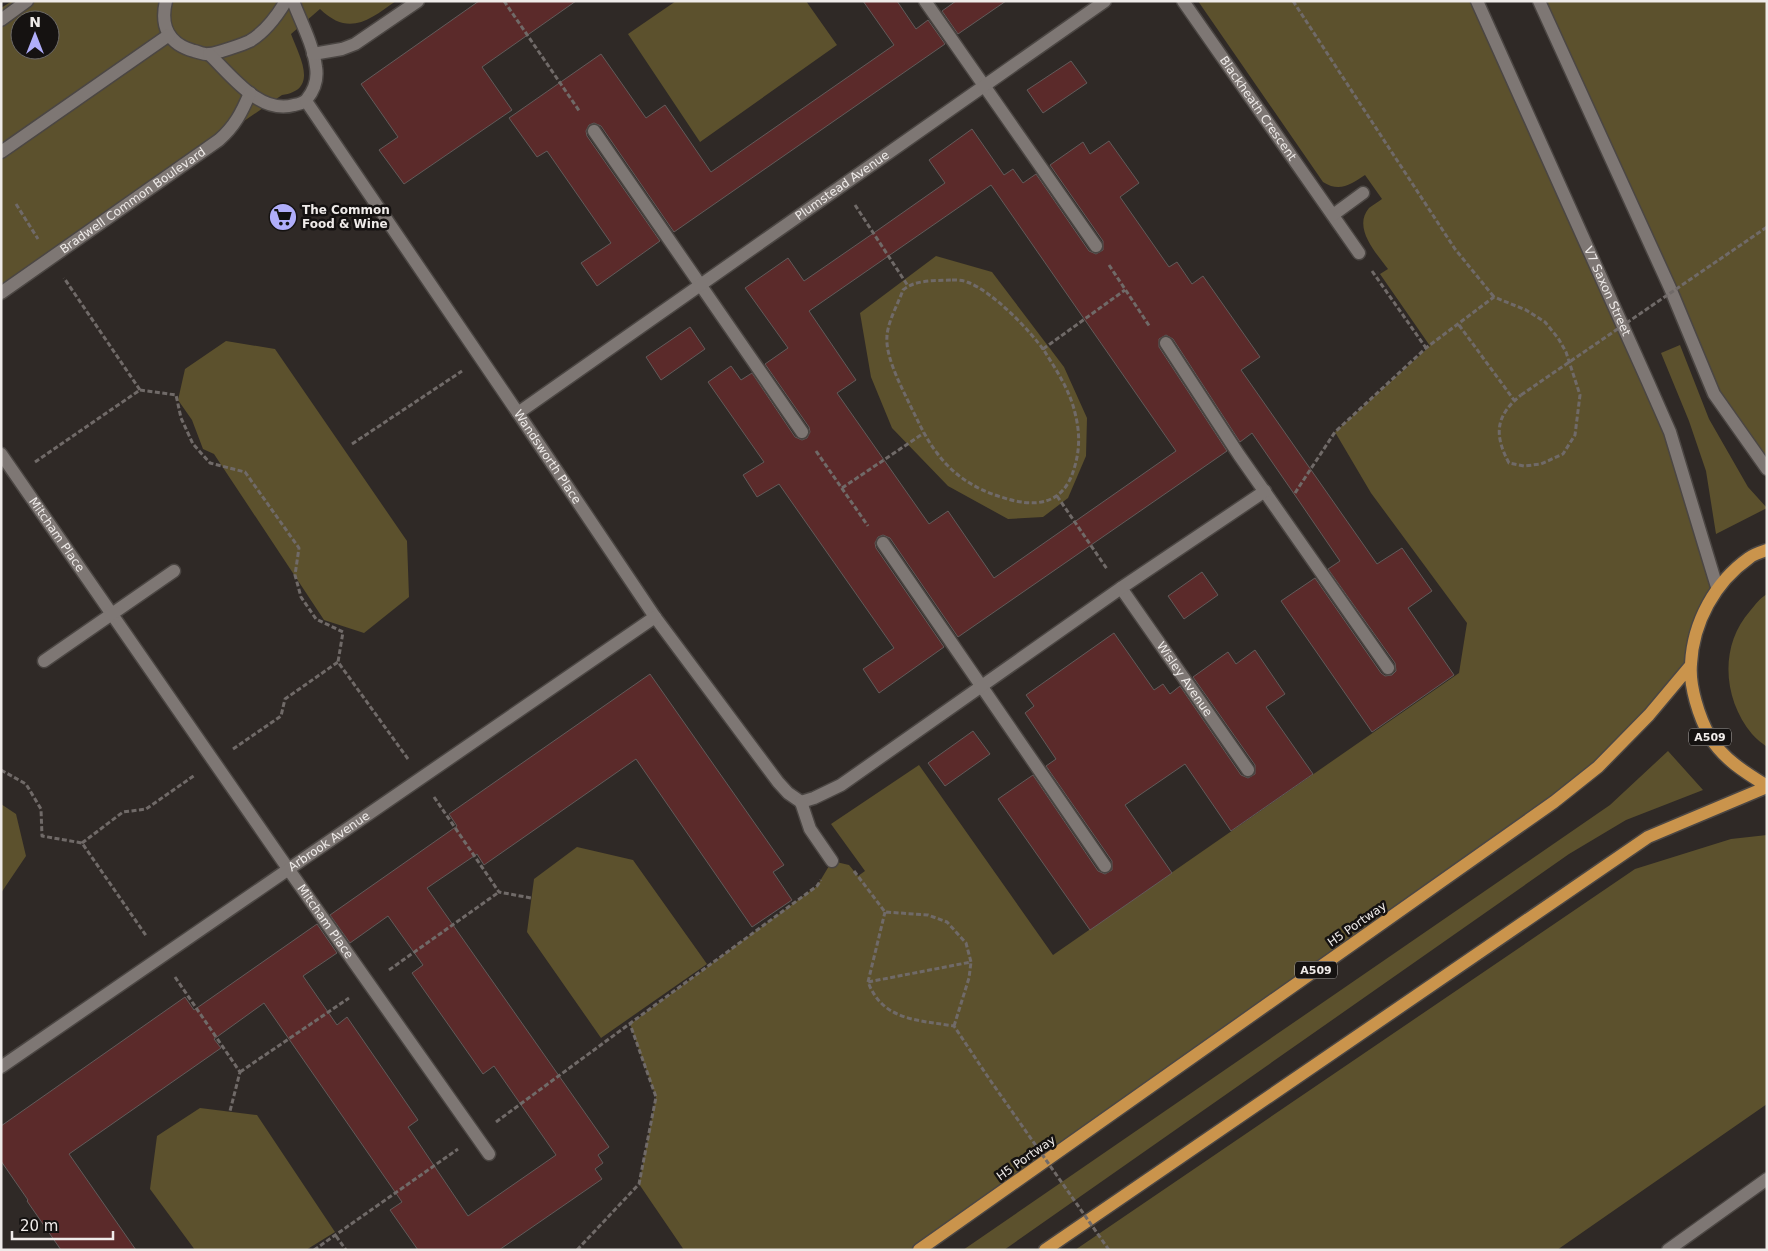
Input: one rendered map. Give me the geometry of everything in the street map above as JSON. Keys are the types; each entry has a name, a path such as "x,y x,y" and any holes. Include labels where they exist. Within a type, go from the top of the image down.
{"main road":[{"name":"A509","path":"1767,550 1750,557 1718,587 1698,624 1691,665 1695,702 1711,738 1736,766 1767,787"},
{"name":"H5 Portway","path":"919,1250 1554,802 1598,767 1649,714 1691,665"},
{"name":"A509","path":"1045,1250 1648,836 1767,787"}],"street":[{"path":"1,20 27,1"},
{"path":"166,1 164,24 169,35 178,46 209,54 250,93 269,105 280,108 306,102 316,84 314,54 293,1"},
{"path":"209,54 249,42 278,15 286,1"},
{"path":"314,54 342,49 354,44 418,1"},
{"path":"925,1 1096,246"},
{"name":"Plumstead Avenue","path":"518,413 1105,1"},
{"name":"Blackheath Crescent","path":"1183,1 1359,253"},
{"name":"V7 Saxon Street","path":"1477,1 1670,432 1718,587"},
{"path":"1539,1 1670,288 1714,394 1767,469"},
{"path":"1,152 169,35"},
{"name":"Bradwell Common Boulevard","path":"1,293 219,140 239,118 250,93"},
{"name":"Wandsworth Place","path":"306,102 654,616 774,777 788,794 801,802"},
{"path":"594,131 802,432"},
{"path":"1333,215 1363,193"},
{"path":"1166,343 1264,490 1388,668"},
{"name":"Mitcham Place","path":"1,454 289,870 489,1154"},
{"path":"832,861 810,829 801,802 841,785 1264,490"},
{"path":"883,543 1105,866"},
{"path":"44,661 174,571"},
{"name":"Wisley Avenue","path":"1121,588 1248,770"},
{"name":"Arbrook Avenue","path":"1,1067 289,870 420,777 654,616"},
{"path":"1668,1250 1767,1179"}],"path":[{"path":"504,1 594,131"},
{"path":"1293,1 1455,249 1494,297"},
{"path":"842,186 908,286"},
{"path":"16,204 50,258 140,390"},
{"path":"1521,395 1767,228"},
{"path":"1096,246 1155,334 1166,343"},
{"path":"1359,253 1426,348"},
{"path":"952,280 967,282 990,296 1011,314 1043,350 1068,393 1078,427 1079,444 1073,474 1068,486 1057,496 1044,501 1025,503 1008,500 977,488 950,469 936,452 924,434 897,378 887,344 888,331 904,290 908,286 914,283 952,280"},
{"path":"1043,350 1125,290"},
{"path":"1459,325 1514,400"},
{"path":"352,444 480,359"},
{"path":"16,475 140,390 176,395 181,418 193,444 210,463 245,472 299,548 295,575 301,597 316,619 343,632 338,662 499,892 531,898"},
{"path":"802,432 874,536 883,543"},
{"path":"842,488 924,434"},
{"path":"1057,496 1121,588"},
{"path":"1,770 26,784 41,809 42,836 82,843 123,812 146,809 281,716 285,699 338,662"},
{"path":"314,1250 477,1136 817,886 832,861 849,865 885,912 928,915 947,922 966,943 972,962 954,1026"},
{"path":"885,912 868,982 881,1004 895,1014 913,1020 954,1026 1109,1250"},
{"path":"868,982 972,962"},
{"path":"577,1250 639,1184 656,1097 630,1024"},
{"path":"336,1236 346,1250"}],"shaded area":[{"path":"12,1 396,1 368,19 350,24 330,17 320,9 291,34 304,71 304,79 301,86 294,92 282,95 1,288 1,8"},
{"path":"676,1 806,1 837,45 700,142 628,34"},
{"path":"1198,1 1477,1 1648,382 1717,587 1691,665 1598,767 919,1250 684,1250 639,1184 656,1097 630,1024 817,886 832,861 849,865 858,876 865,871 831,824 919,765 1053,955 1459,673 1467,623 1371,493 1335,432 1430,346 1380,274 1388,269 1368,240 1365,232 1364,216 1369,208 1382,199 1365,175 1350,184 1340,187 1323,182"},
{"path":"1541,1 1767,1 1767,469 1714,394"},
{"path":"936,256 992,272 1064,367 1087,418 1086,456 1068,498 1043,517 1008,519 948,486 892,428 871,377 860,313"},
{"path":"226,341 275,349 407,541 409,597 364,633 324,620 214,454 203,449 192,420 178,400 185,369"},
{"path":"1680,345 1709,419 1748,487 1767,508 1716,534 1706,471 1689,421 1661,353"},
{"path":"1767,594 1767,747 1754,736 1742,720 1735,705 1730,689 1729,656 1733,640 1740,625 1756,604"},
{"path":"1668,751 1703,790 1626,820 1569,854 1004,1250 963,1250 1610,805"},
{"path":"1,804 16,814 26,856 1,893"},
{"path":"1767,835 1767,1104 1557,1250 1075,1250 1635,869 1731,839"},
{"path":"577,847 633,860 707,964 601,1038 527,932 534,879"},
{"path":"200,1108 257,1115 335,1232 306,1250 195,1250 150,1189 157,1136"}],"building":[{"path":"479,1 576,1 482,67 512,110 404,184 379,150 398,137 361,84"},
{"path":"863,1 897,1 916,29 928,20 945,44 674,232 601,126 594,123 589,125 586,131 587,136 660,241 597,286 581,263 611,243 547,151 537,157 509,118 601,54 646,118 665,105 711,172 894,45"},
{"path":"956,1 1006,1 958,34 942,11"},
{"path":"1071,61 1087,83 1043,113 1027,90"},
{"path":"972,129 1004,175 1013,169 1023,183 1036,174 1089,251 1096,254 1103,250 1103,241 1050,165 1083,142 1090,154 1109,141 1139,183 1120,197 1169,267 1177,262 1192,284 1203,276 1260,357 1241,370 1377,564 1402,548 1432,591 1408,608 1454,675 1372,732 1281,601 1315,578 1381,673 1385,676 1392,675 1396,671 1395,663 1328,569 1340,561 1252,433 1240,442 1173,339 1166,335 1159,339 1159,347 1227,451 958,637 890,538 883,535 878,537 875,543 876,548 944,647 879,693 863,669 894,648 779,484 757,497 743,475 764,462 708,382 731,366 741,380 752,373 795,437 802,440 807,438 810,432 809,427 765,364 788,348 745,288 788,258 804,281 878,230 945,183 929,160","holes":["991,185 1176,451 994,578 948,511 929,524 837,393 856,380 809,311"]},
{"path":"690,327 705,349 661,380 646,357"},
{"path":"1202,572 1218,595 1184,619 1168,596"},
{"path":"1114,633 1154,690 1163,684 1170,694 1180,686 1241,775 1248,778 1255,774 1255,765 1193,677 1228,652 1236,664 1255,650 1285,694 1266,707 1313,774 1231,831 1185,764 1125,805 1172,873 1090,930 998,799 1033,775 1098,871 1105,874 1112,870 1112,861 1046,766 1056,759 1025,713 1034,706 1026,695"},
{"path":"650,674 784,865 773,872 792,900 752,927 636,759 484,865 477,854 427,888 609,1147 598,1155 603,1163 595,1169 602,1179 499,1250 418,1250 390,1210 402,1202 264,1003 214,1039 221,1048 69,1154 136,1250 61,1250 1,1161 1,1126 185,997 194,1010 317,924 337,953 303,976 337,1025 347,1017 418,1120 408,1127 468,1216 556,1155 494,1066 483,1074 464,1047 412,973 423,965 388,916 350,943 330,915 457,826 449,814"},
{"path":"973,731 990,754 945,786 928,763"}],"place":[{"name":"The Common Food & Wine","path":"283,217"}]}
